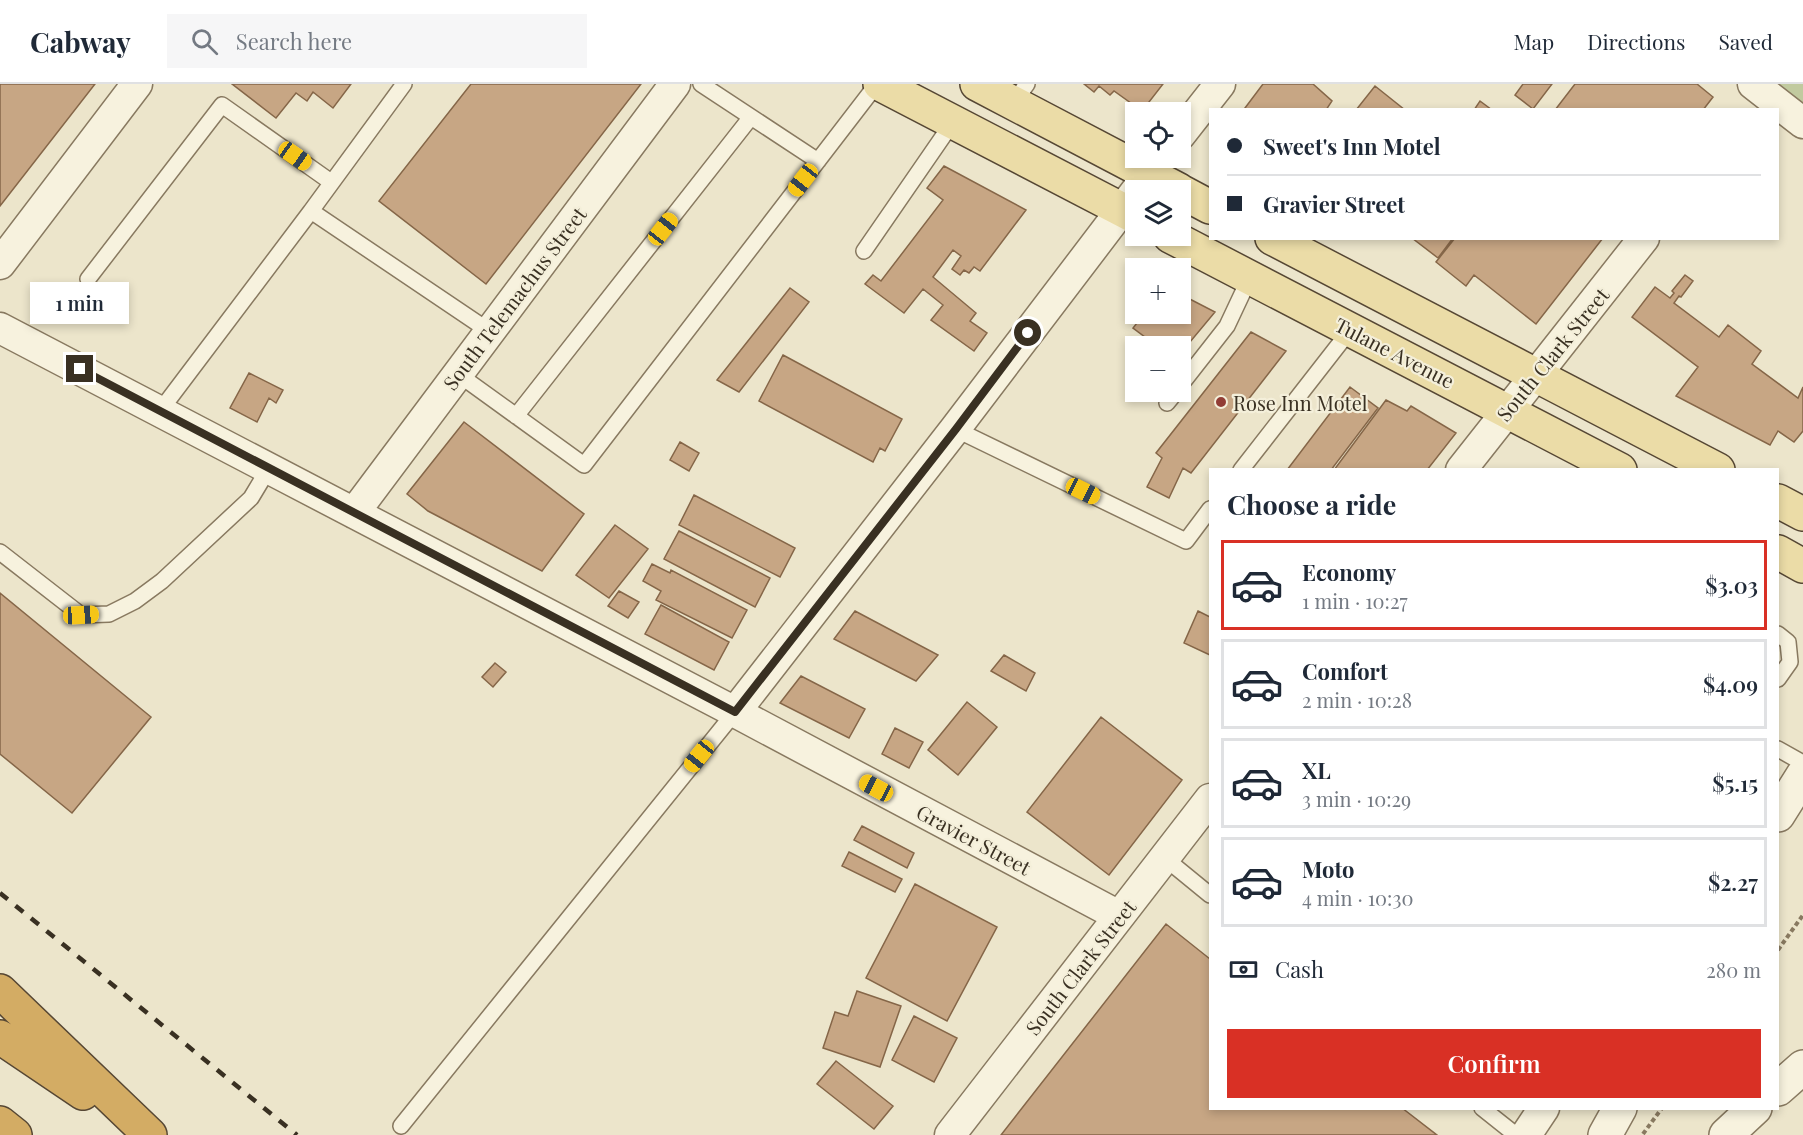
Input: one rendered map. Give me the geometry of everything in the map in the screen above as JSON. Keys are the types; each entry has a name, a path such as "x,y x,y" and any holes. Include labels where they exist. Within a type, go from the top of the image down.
{"highway":[{"path":"0,992 149,1135"},
{"path":"0,1037 149,1135"},
{"path":"0,1123 15,1135"}],"main road":[{"path":"879,84 953,122 1125,185"},
{"path":"977,84 1020,93 1128,180"},
{"path":"1191,197 1209,206"},
{"path":"1276,240 1714,468"},
{"name":"Tulane Avenue","path":"1190,246 1507,409 1616,468"},
{"path":"1779,502 1803,514"},
{"path":"1779,553 1803,566"}],"street":[{"path":"0,264 137,84"},
{"name":"South Telemachus Street","path":"354,513 675,84"},
{"path":"1191,121 1220,84"},
{"path":"1758,92 1803,123"},
{"path":"735,712 1125,209"},
{"name":"South Clark Street","path":"1463,468 1642,240"},
{"name":"Gravier Street","path":"0,328 735,712 1119,916"},
{"path":"1779,796 1803,774"},
{"path":"1779,813 1803,774"},
{"name":"South Clark Street","path":"950,1135 1209,801"},
{"path":"1779,1088 1803,1067"},
{"path":"1526,1135 1543,1110"},
{"path":"1605,1135 1619,1110"},
{"path":"1725,1135 1753,1110"}],"lane":[{"path":"160,411 404,84"},
{"path":"701,84 818,160"},
{"path":"458,374 584,465 879,84"},
{"path":"88,279 222,105 331,182"},
{"path":"516,416 751,117"},
{"path":"864,251 953,122"},
{"path":"311,211 489,331"},
{"path":"1191,372 1227,326 1250,277"},
{"path":"1243,468 1351,329"},
{"path":"956,429 1186,541 1209,510"},
{"path":"0,552 81,615 109,614 135,602 162,581 251,498 269,468"},
{"path":"1779,635 1788,642 1790,662 1779,678"},
{"path":"401,1126 735,712"},
{"path":"1779,750 1803,763"},
{"path":"1166,859 1209,894"},
{"path":"1485,1110 1516,1135"}],"path":[{"path":"1779,949 1803,915"},
{"path":"1643,1135 1661,1110"}],"green space":[{"path":"1768,84 1803,84 1803,123"}],"building":[{"path":"0,84 95,84 0,206"},
{"path":"232,84 351,84 333,108 313,92 307,101 296,93 276,118"},
{"path":"471,84 641,84 486,284 379,201"},
{"path":"1084,84 1163,84 1149,102 1129,102 1114,91 1110,95 1099,86 1094,92"},
{"path":"1263,84 1313,84 1332,101 1327,108 1245,108"},
{"path":"1523,84 1552,84 1534,108 1515,95"},
{"path":"1575,84 1697,84 1713,97 1705,108 1557,108"},
{"path":"1375,86 1402,108 1358,108"},
{"path":"1480,101 1489,108 1475,108"},
{"path":"944,166 1026,210 980,271 974,267 969,273 964,270 960,275 952,269 961,256 953,250 933,277 976,313 970,321 987,333 974,351 931,320 943,305 923,289 904,313 865,284 873,275 881,281 943,200 927,188"},
{"path":"1415,240 1452,240 1438,258"},
{"path":"1453,240 1601,240 1536,324 1474,275 1466,286 1436,262"},
{"path":"1685,275 1693,281 1674,303 1719,337 1728,325 1761,351 1752,364 1798,398 1803,387 1803,431 1794,442 1778,431 1770,445 1676,396 1698,367 1632,317 1655,287 1670,298 1674,293 1672,291"},
{"path":"790,288 809,302 739,392 717,380"},
{"path":"1191,300 1215,312 1191,341 1191,336 1144,336 1133,328 1136,324 1191,324"},
{"name":"Rose Inn Motel","path":"1251,332 1286,351 1191,473 1183,468 1169,498 1147,487 1162,458 1156,453"},
{"path":"783,355 902,419 885,451 880,448 873,462 759,401"},
{"path":"249,373 283,390 276,403 269,398 257,422 230,408"},
{"path":"1350,387 1378,408 1333,468 1289,468"},
{"path":"1386,400 1407,411 1411,406 1456,433 1429,468 1335,468"},
{"path":"464,422 584,514 542,571 428,511 407,494"},
{"path":"680,442 699,453 689,471 670,460"},
{"path":"694,495 795,548 780,577 679,525"},
{"path":"615,525 648,549 609,598 576,575"},
{"path":"679,531 770,578 755,607 664,559"},
{"path":"652,564 670,573 671,570 747,610 732,638 656,600 661,591 643,581"},
{"path":"619,591 639,602 628,618 608,606"},
{"path":"0,593 151,717 72,813 0,754"},
{"path":"661,605 729,642 714,670 645,634"},
{"path":"855,611 938,655 916,681 834,639"},
{"path":"1198,611 1209,616 1209,655 1184,643"},
{"path":"1004,655 1035,673 1026,691 991,671"},
{"path":"495,663 506,672 493,687 482,677"},
{"path":"801,676 865,709 849,738 780,703"},
{"path":"967,702 997,727 958,775 928,750"},
{"path":"1101,717 1182,780 1109,875 1027,812"},
{"path":"895,728 923,742 909,768 882,754"},
{"path":"862,826 914,853 907,868 854,840"},
{"path":"849,852 902,879 895,892 842,866"},
{"path":"915,884 997,927 947,1021 866,978"},
{"path":"1166,924 1209,958 1209,1110 1405,1110 1437,1135 1001,1135"},
{"path":"857,991 901,1006 880,1067 823,1048 835,1012 848,1016"},
{"path":"914,1016 957,1038 934,1082 892,1060"},
{"path":"836,1061 893,1106 874,1129 817,1084"}],"railway":[{"path":"0,893 297,1135"}],"place":[{"name":"Rose Inn Motel","path":"1221,402"}],"route":[{"path":"80,369 735,712 1028,333"}]}
